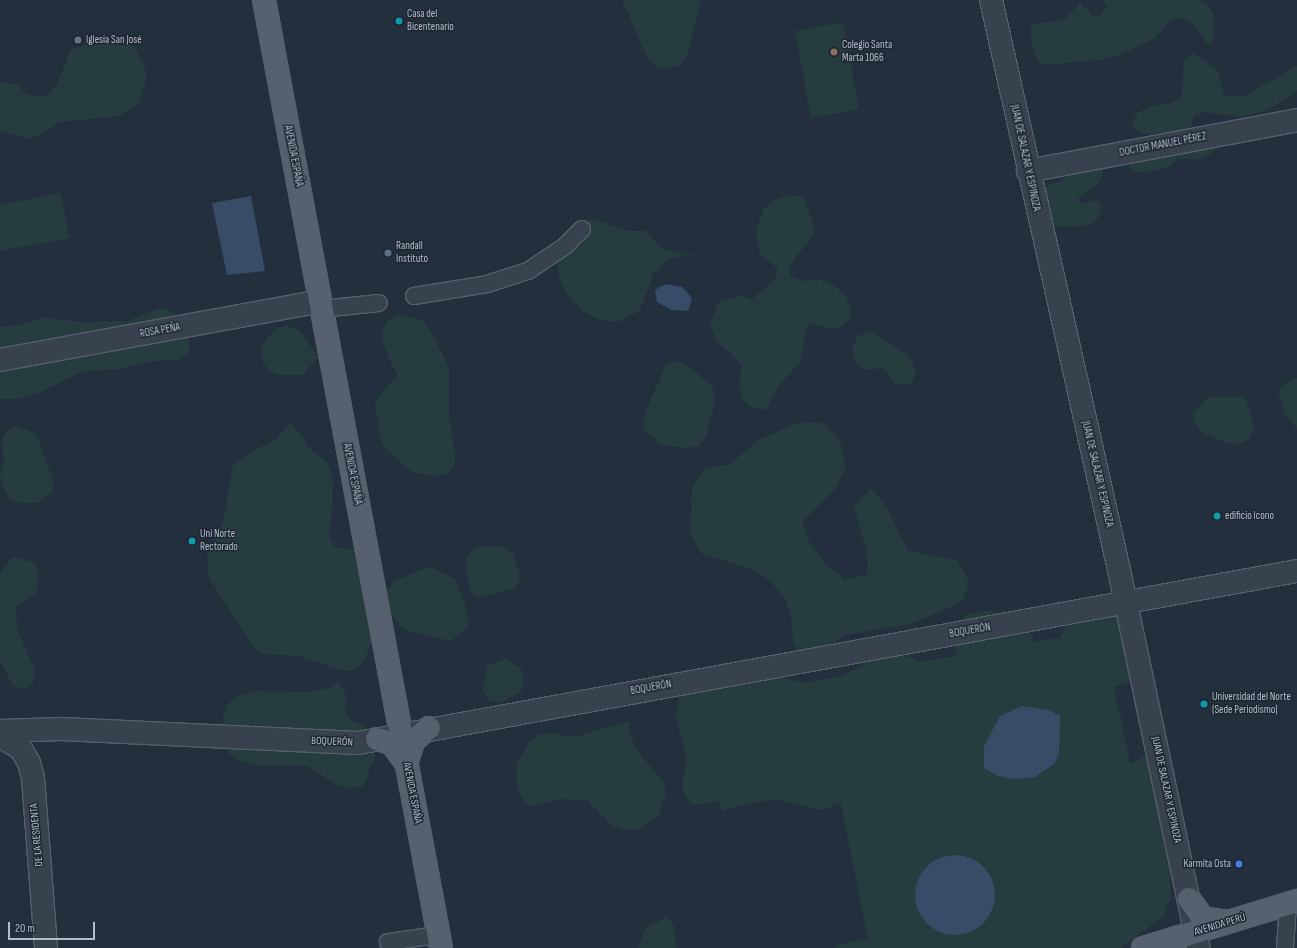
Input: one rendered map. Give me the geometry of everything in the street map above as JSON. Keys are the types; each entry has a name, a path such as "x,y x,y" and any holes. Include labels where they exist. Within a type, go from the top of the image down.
{"main road":[{"name":"AVENIDA ESPAÑA","path":"264,0 440,942"},
{"path":"406,764 414,740 429,728"},
{"path":"377,739 391,743 406,764"},
{"path":"1189,899 1203,918 1228,922"},
{"path":"1170,940 1180,933 1186,924 1189,899"},
{"name":"AVENIDA PERÚ","path":"1143,948 1170,940 1200,943 1228,922 1293,902"}],"street":[{"name":"JUAN DE SALAZAR Y ESPINOZA","path":"991,0 1189,899 1200,943"},
{"name":"DOCTOR MANUEL PÉREZ","path":"1028,171 1297,120"},
{"name":"ROSA PEÑA","path":"0,360 321,306"},
{"name":"BOQUERÓN","path":"0,731 62,729 358,743 429,728 1297,571"},
{"name":"DE LA RESIDENTA","path":"46,948 29,749 36,738 62,729"},
{"path":"0,736 21,750 29,763"}],"lane":[{"path":"414,296 487,284 528,271 565,246 582,229"},
{"path":"321,306 379,303"},
{"path":"1285,948 1293,902"},
{"path":"388,942 440,942"}],"green space":[{"path":"622,0 701,0 687,55 680,65 669,69 657,67 648,59"},
{"path":"1102,0 1199,0 1208,5 1214,15 1214,41 1208,45 1194,25 1183,18 1171,20 1155,38 1124,53 1101,60 1041,65 1034,54 1030,28 1034,24 1064,20 1080,3 1093,16 1099,16 1107,7"},
{"path":"843,22 859,109 811,118 795,31"},
{"path":"105,38 134,46 145,68 146,80 139,103 119,116 59,122 41,135 29,139 0,131 0,82 18,85 26,94 37,97 49,94 57,84 71,50"},
{"path":"1193,53 1218,71 1223,93 1228,97 1244,96 1297,66 1297,91 1265,111 1240,117 1205,112 1194,116 1190,128 1196,138 1219,142 1213,152 1202,159 1177,159 1168,167 1145,173 1132,171 1128,160 1165,134 1141,133 1132,125 1136,114 1148,107 1171,103 1182,97 1184,60"},
{"path":"1101,164 1104,169 1098,185 1078,198 1080,204 1097,200 1102,211 1095,222 1084,226 1059,227 1049,220 1042,191 1051,184 1062,181 1064,171"},
{"path":"61,193 69,238 0,251 0,205"},
{"path":"789,195 801,196 805,201 815,230 814,235 794,259 789,271 791,276 803,281 820,280 831,284 846,295 851,313 850,319 841,327 830,329 812,323 807,327 800,363 779,385 767,408 761,410 750,407 742,399 739,382 742,364 716,340 710,324 719,302 741,295 751,300 775,280 778,269 760,254 756,231 764,209 773,201"},
{"path":"593,219 627,231 646,231 661,249 697,256 706,263 696,257 684,255 667,260 654,273 639,311 618,322 600,320 583,311 567,294 559,277 555,247 571,227"},
{"path":"161,308 172,312 189,327 189,352 179,360 155,361 119,369 84,371 40,392 18,399 0,399 0,327 21,325 44,317 79,322 127,321"},
{"path":"397,315 420,319 429,328 449,367 449,418 455,453 455,465 446,474 434,476 412,472 385,448 380,438 375,402 397,375 383,343 382,332 387,321"},
{"path":"288,326 300,331 318,357 303,375 278,375 267,369 262,359 262,347 268,337 276,329"},
{"path":"870,331 910,356 916,373 911,384 900,385 895,383 883,368 866,370 856,363 852,347 858,336"},
{"path":"678,361 689,366 713,388 715,400 707,436 698,446 686,448 662,445 644,430 643,418 666,364"},
{"path":"1297,378 1297,429 1285,414 1278,392 1286,383"},
{"path":"1208,397 1245,397 1255,428 1249,439 1239,444 1228,443 1205,434 1196,425 1192,415"},
{"path":"799,422 822,423 840,441 846,466 836,488 802,522 810,544 826,564 845,580 868,574 866,550 854,505 871,488 887,508 908,551 957,560 969,582 963,601 911,624 845,635 806,662 793,643 792,620 785,598 768,579 748,568 702,554 690,534 692,488 704,468 729,465 757,441"},
{"path":"290,423 302,435 308,447 327,462 332,474 333,498 329,536 334,547 357,550 372,615 372,639 364,662 355,670 343,671 298,656 263,654 253,646 209,578 207,554 223,523 233,465 252,451 274,441"},
{"path":"17,426 36,434 53,480 52,492 38,503 20,503 9,498 0,476 4,459 1,441 7,431"},
{"path":"485,546 503,547 514,554 520,576 516,588 481,597 471,593 466,569 467,557 475,548"},
{"path":"17,557 34,563 39,574 36,593 17,607 15,613 18,631 35,671 33,683 23,689 12,684 0,661 0,574 11,559"},
{"path":"430,567 455,579 465,604 469,626 451,641 404,630 389,612 385,601 388,589 396,580"},
{"path":"1085,605 1129,618 1132,681 1114,687 1130,764 1144,757 1155,762 1169,859 1171,896 1163,917 1121,948 836,948 835,945 868,939 841,803 821,810 774,799 721,810 719,801 693,805 685,796 682,784 687,762 676,717 680,694 754,670 804,683 842,676 879,656 891,654 915,658 920,662 956,656 958,624 966,615 989,610 1001,614 1031,633 1034,642 1059,638 1075,613"},
{"path":"508,658 507,661 521,668 524,680 521,692 500,703 488,700 483,690 487,666"},
{"path":"339,682 347,697 345,710 350,720 362,725 373,746 376,758 368,768 369,774 363,786 351,788 339,786 307,766 259,766 237,760 228,752 223,718 227,706 235,697 258,691 306,692 329,688"},
{"path":"629,721 629,734 640,754 664,783 666,795 657,818 636,830 624,830 613,826 588,801 564,799 528,806 521,796 517,786 517,763 529,742 538,735 550,733 575,737"},
{"path":"667,917 674,926 676,948 638,948 646,928"}],"water":[{"path":"251,196 265,271 227,275 212,203"},
{"path":"666,284 682,287 692,298 688,311 672,310 657,302 655,290"},
{"path":"1022,706 1047,710 1060,715 1059,754 1054,764 1035,777 1013,779 998,776 984,768 984,746 1000,716"},
{"path":"955,855 970,858 983,867 992,880 995,895 992,910 983,923 970,932 955,935 940,932 927,923 918,910 915,895 918,880 927,867 940,858"}],"place":[{"name":"Casa del Bicentenario","path":"399,21"},
{"name":"Iglesia San José","path":"78,40"},
{"name":"Colegio Santa Marta 1066","path":"834,52"},
{"name":"Randall Instituto","path":"388,253"},
{"name":"edificio Icono","path":"1217,516"},
{"name":"Uni Norte Rectorado","path":"192,541"},
{"name":"Universidad del Norte (Sede Periodismo)","path":"1204,704"},
{"name":"Karmita Osta","path":"1239,864"}]}
